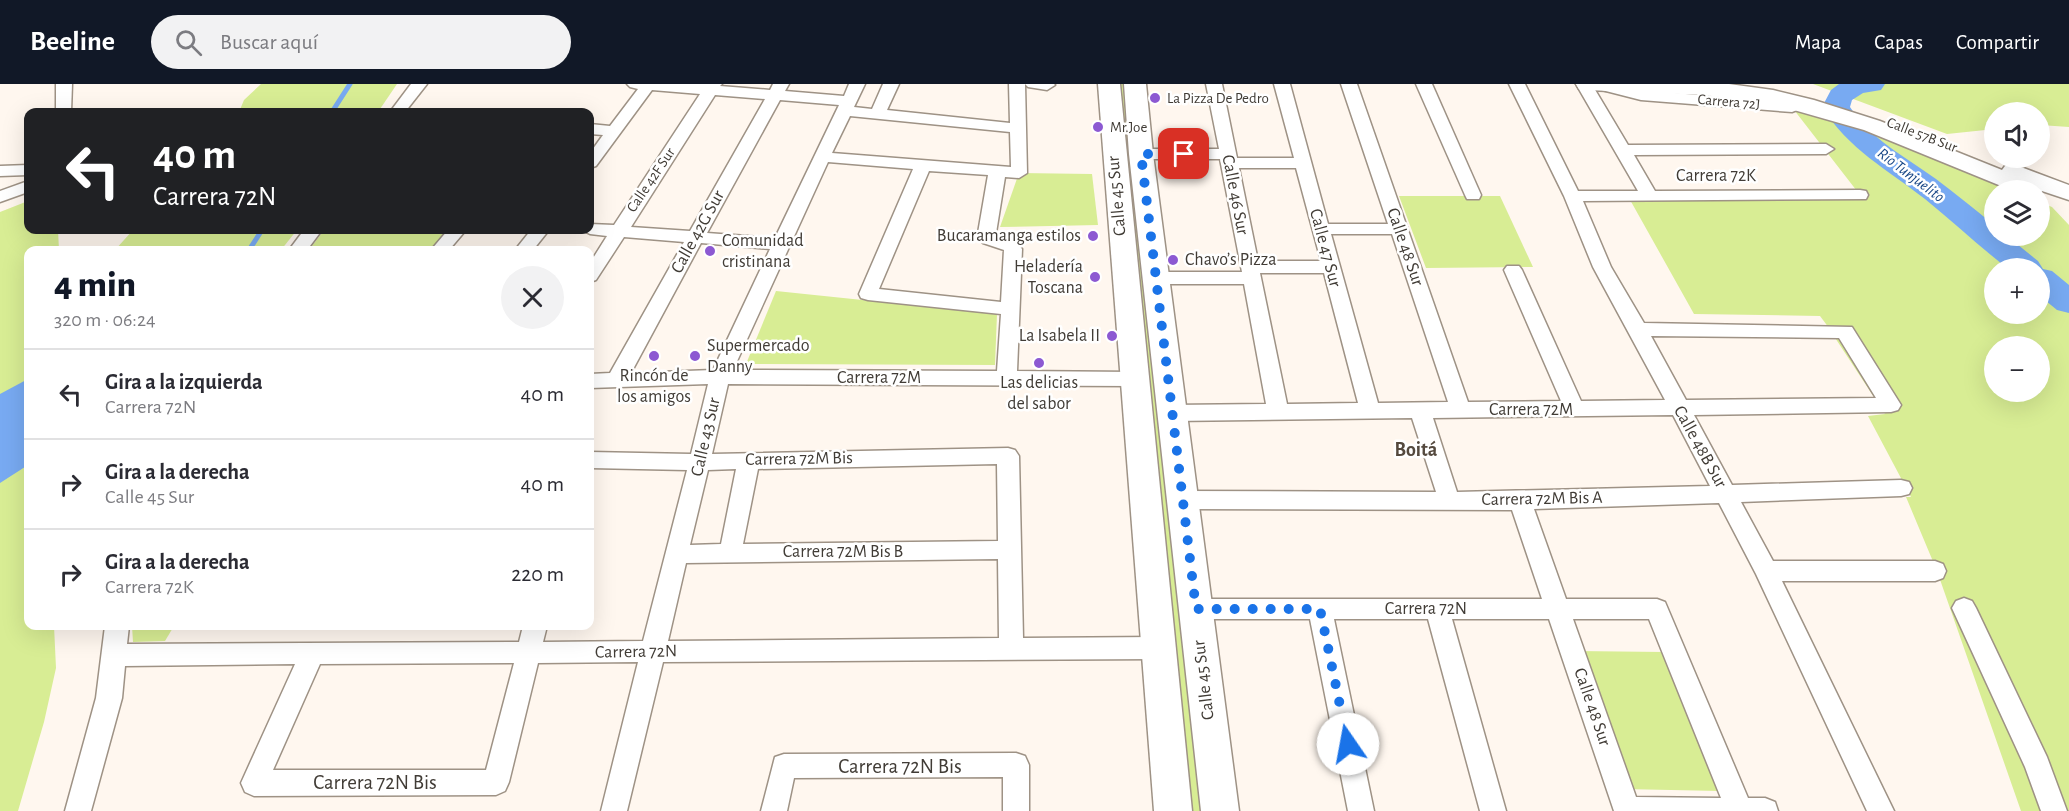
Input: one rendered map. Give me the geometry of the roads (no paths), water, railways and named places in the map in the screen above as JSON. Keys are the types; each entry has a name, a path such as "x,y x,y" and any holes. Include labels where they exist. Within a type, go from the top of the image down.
{"street":[{"path":"64,84 64,108"},
{"path":"401,108 419,84"},
{"path":"635,84 778,89 850,99 877,115 1017,128"},
{"path":"594,157 649,84"},
{"path":"877,115 891,84"},
{"path":"823,157 1019,173 1017,84"},
{"name":"Calle 45 Sur","path":"1109,84 1173,811"},
{"name":"Calle 45 Sur","path":"1135,84 1141,154 1220,811"},
{"name":"Calle 46 Sur","path":"1214,84 1278,412"},
{"name":"Calle 47 Sur","path":"1282,84 1370,411"},
{"name":"Calle 48 Sur","path":"1349,84 1461,410"},
{"path":"1424,84 1473,195"},
{"name":"Calle 48B Sur","path":"1517,84 1572,196 1602,267 1638,329 1766,571 1881,811"},
{"path":"1585,84 1650,196"},
{"name":"Carrera 72J","path":"1585,84 1704,88 1778,97"},
{"name":"Carrera 72J","path":"1749,84 1778,97"},
{"name":"Calle 42F Sur","path":"594,269 712,86"},
{"name":"Calle 42G Sur","path":"616,381 778,89"},
{"name":"Calle 57B Sur","path":"1778,97 1884,126 2069,193"},
{"name":"Calle 43 Sur","path":"614,811 720,377 850,99"},
{"name":"Calle 57B Sur","path":"1884,126 2008,180"},
{"path":"594,129 613,131"},
{"path":"1623,150 1826,149"},
{"path":"1141,154 1302,163"},
{"path":"923,166 868,294 1010,309"},
{"path":"0,171 24,170"},
{"path":"997,172 987,233 989,239 1008,243 1013,249 1007,378"},
{"path":"0,197 24,188"},
{"name":"Carrera 72K","path":"1572,196 1860,195"},
{"path":"2050,198 2069,206"},
{"path":"594,229 781,243"},
{"path":"1320,229 1399,229"},
{"path":"443,246 454,234"},
{"path":"527,246 537,234"},
{"path":"1156,278 1331,267"},
{"path":"1514,270 1575,410"},
{"name":"Carrera 72M","path":"1172,413 1891,405 1845,332 1638,329"},
{"name":"Carrera 72M","path":"594,381 720,377 1134,379"},
{"path":"1420,410 1449,500"},
{"name":"Carrera 72M Bis","path":"594,460 701,462 1008,456 1009,550"},
{"path":"730,553 749,460"},
{"name":"Carrera 72M Bis A","path":"1183,500 1520,501 1900,488"},
{"name":"Calle 48 Sur","path":"1520,501 1628,811"},
{"path":"1009,550 1011,649"},
{"name":"Carrera 72M Bis B","path":"677,554 1009,550"},
{"path":"1766,571 1935,571"},
{"path":"1964,608 2038,766 2054,811"},
{"name":"Carrera 72N","path":"1196,609 1657,609 1740,811"},
{"path":"1320,609 1362,811"},
{"path":"1437,609 1493,811"},
{"path":"78,811 109,698 117,630"},
{"path":"529,652 535,630"},
{"name":"Carrera 72N","path":"115,655 1158,648"},
{"name":"Carrera 72N Bis","path":"312,654 254,783 496,782 529,652"},
{"name":"Carrera 72N Bis","path":"774,811 784,766 1016,765 1016,811"},
{"path":"1628,811 1765,811"}],"water":[{"path":"24,381 24,468 0,483 0,394"}],"waterway":[{"path":"335,108 350,84"},
{"name":"Río Tunjuelito","path":"1871,84 1854,87 1840,96 1836,107 1844,120 1868,144 1937,194 2015,258"},
{"path":"252,246 259,234"},
{"name":"Río Tunjuelito","path":"2050,287 2069,302"}],"place":[{"name":"La Pizza De Pedro","path":"1155,98"},
{"name":"Mr.Joe","path":"1098,127"},
{"name":"Bucaramanga estilos","path":"1093,236"},
{"name":"Comunidad cristinana","path":"710,251"},
{"name":"Chavo’s Pizza","path":"1173,260"},
{"name":"Heladería Toscana","path":"1095,277"},
{"name":"La Isabela II","path":"1112,336"},
{"name":"Rincón de los amigos","path":"654,356"},
{"name":"Supermercado Danny","path":"695,356"},
{"name":"Las delicias del sabor","path":"1039,363"}],"district":[{"name":"Boitá","path":"1416,450"}]}
